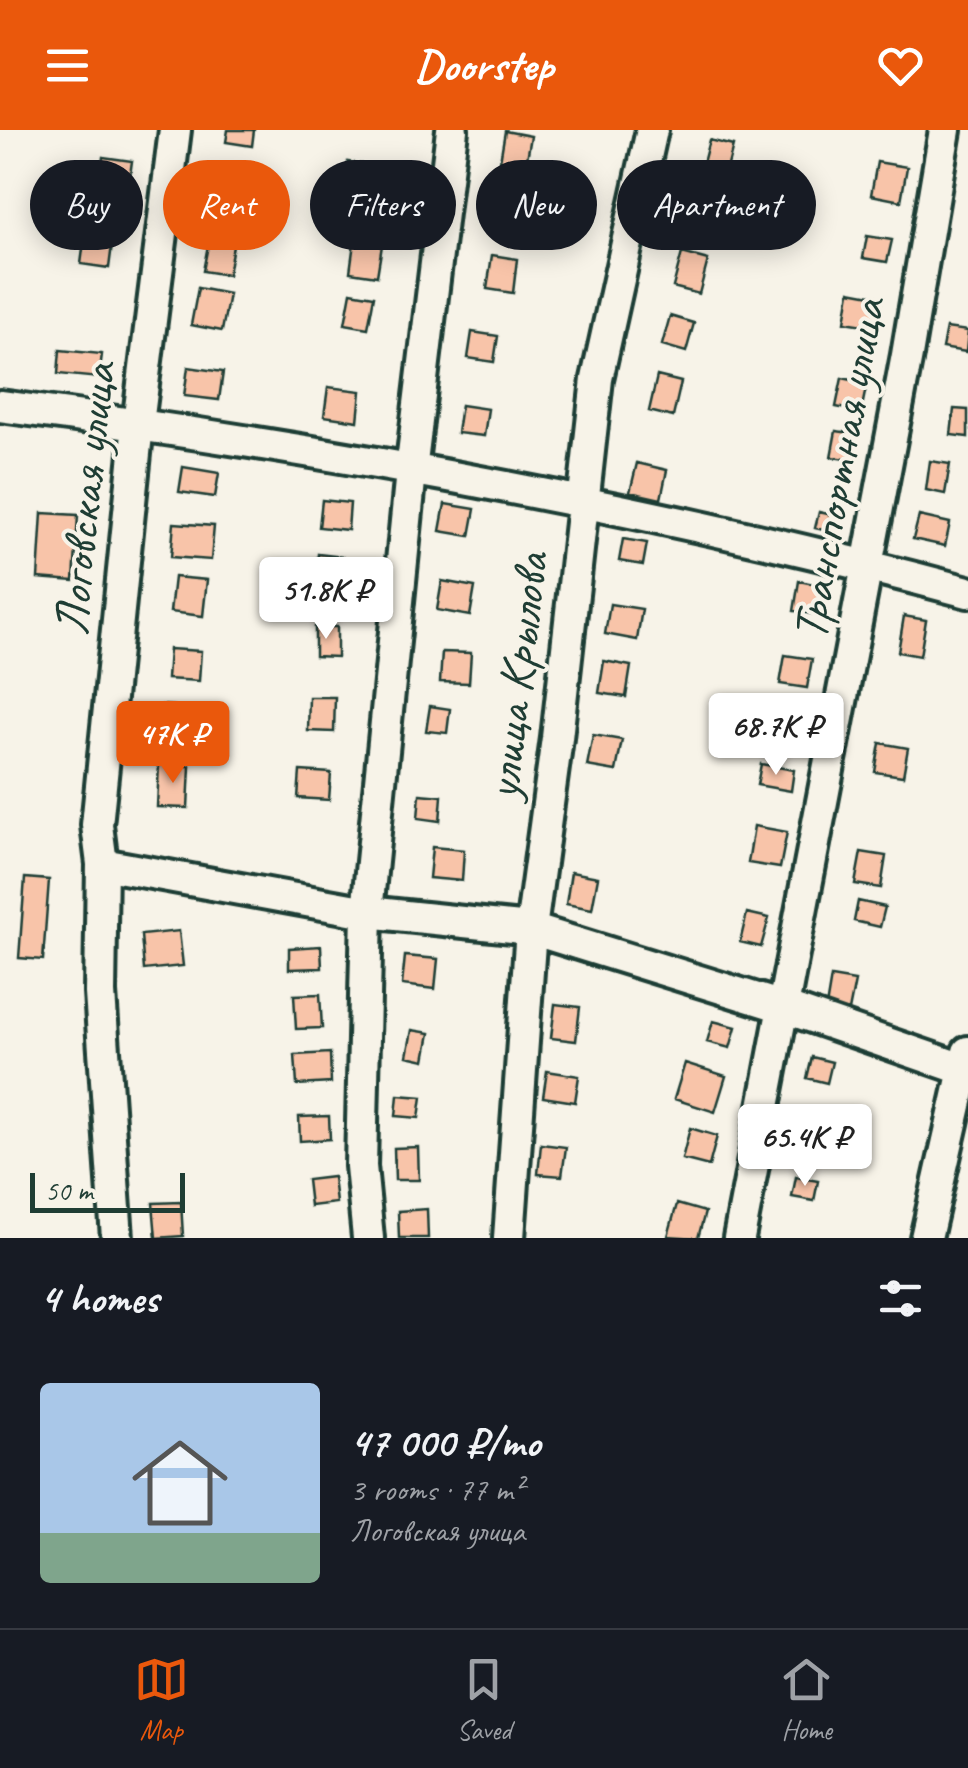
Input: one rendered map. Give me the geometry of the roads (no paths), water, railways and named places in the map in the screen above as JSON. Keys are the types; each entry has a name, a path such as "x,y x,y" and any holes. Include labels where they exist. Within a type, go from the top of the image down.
{"street":[{"name":"Логовская улица","path":"116,1238 100,993 102,864 97,825 138,424 175,130"},
{"path":"368,1238 362,1166 367,912 411,471 452,130"},
{"name":"улица Крылова","path":"509,1238 531,930 597,379 652,130"},
{"name":"Транспортная улица","path":"739,1238 868,566 945,130"},
{"path":"0,406 138,424 584,502 968,592"},
{"path":"102,864 367,912 531,930 967,1064 926,1238"}]}
